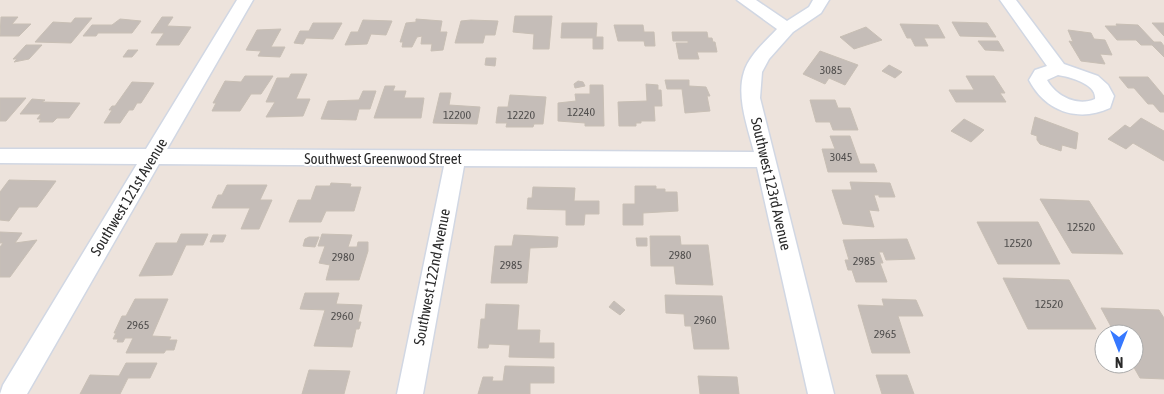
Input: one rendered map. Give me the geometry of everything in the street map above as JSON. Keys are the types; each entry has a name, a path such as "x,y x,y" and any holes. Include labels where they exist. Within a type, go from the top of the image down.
{"street":[{"name":"Southwest 121st Avenue","path":"12,394 245,0"},
{"path":"746,0 787,28"},
{"name":"Southwest 123rd Avenue","path":"821,0 815,10 787,28 762,56 753,72 751,98 821,394"},
{"path":"1008,0 1058,69"},
{"name":"Southwest Greenwood Street","path":"0,156 765,160"},
{"name":"Southwest 122nd Avenue","path":"410,394 455,159"}],"building":[{"path":"515,16 552,16 549,49 533,49 534,34 513,32"},
{"path":"1,17 18,17 12,24 31,24 19,36 0,36"},
{"path":"162,17 173,17 167,26 191,27 179,45 156,45 164,33 151,33"},
{"path":"75,18 92,18 71,43 35,42 53,22 71,23"},
{"path":"120,19 141,21 132,33 98,33 96,36 83,36 92,25 112,25"},
{"path":"416,19 442,21 440,32 447,32 443,50 431,51 432,44 421,44 422,36 417,37 412,47 402,47 403,42 400,42 406,23 416,22"},
{"path":"363,20 392,21 386,35 371,34 367,44 345,45 351,32 358,32"},
{"path":"461,21 498,21 495,35 485,35 483,43 455,43"},
{"path":"952,22 987,23 996,37 960,36"},
{"path":"313,23 342,23 333,39 306,38 303,44 294,43 300,31 309,31"},
{"path":"562,23 597,23 596,37 603,37 603,49 593,49 593,38 561,38"},
{"path":"1152,23 1164,23 1164,36"},
{"path":"900,24 938,25 945,38 924,38 928,46 915,46 911,38 907,38"},
{"path":"1116,24 1138,25 1154,42 1161,42 1164,46 1164,57 1152,45 1141,45 1136,40 1117,40 1105,26 1117,26"},
{"path":"614,25 643,25 644,32 654,32 655,46 645,46 644,41 618,41"},
{"path":"866,27 882,40 854,49 840,37"},
{"path":"281,29 271,47 285,47 280,57 258,56 261,51 246,50 257,30"},
{"path":"1068,30 1091,33 1094,39 1105,40 1112,55 1100,54 1105,64 1081,61 1069,41 1073,42"},
{"path":"672,32 707,32 708,38 712,38 713,42 715,42 717,52 697,52 699,59 679,59 676,43 688,43 688,41 673,41"},
{"path":"978,41 998,41 1004,51 985,50"},
{"path":"26,45 42,45 29,59 14,62 17,59 13,59"},
{"path":"128,50 138,50 132,57 123,57"},
{"path":"820,51 858,65 845,85 829,78 825,84 803,74"},
{"path":"486,58 496,58 495,66 485,65"},
{"path":"889,65 902,72 895,78 882,71"},
{"path":"291,74 307,74 296,99 310,99 303,116 266,117 275,102 266,102 277,78 289,78"},
{"path":"245,76 273,76 261,94 251,94 240,111 212,111 216,103 213,103 225,81 241,82"},
{"path":"966,76 994,76 1005,93 1000,93 1006,102 956,102 949,90 974,90"},
{"path":"1119,77 1148,77 1164,96 1164,112 1160,112 1153,104 1148,104 1134,88 1128,88"},
{"path":"665,80 689,80 689,86 706,87 710,96 707,96 710,111 685,113 682,89 667,89"},
{"path":"578,81 583,82 585,86 575,88 574,84"},
{"path":"132,82 154,83 141,103 137,103 133,110 129,110 120,123 104,123 112,110 109,110 112,106 115,106"},
{"path":"646,84 658,85 658,90 661,90 662,106 654,106 655,121 641,121 641,123 636,123 636,126 619,126 618,102 647,101"},
{"path":"590,85 603,85 604,126 585,126 585,123 558,121 558,103 576,101 575,94 590,94"},
{"path":"385,86 395,86 393,91 406,91 404,98 424,98 421,118 374,118"},
{"path":"363,91 376,91 370,109 359,109 356,120 321,119 328,101 359,100"},
{"path":"440,93 451,93 449,105 480,107 477,124 433,123"},
{"path":"510,95 546,97 543,124 534,124 533,127 506,127 507,123 496,123 498,107 508,107"},
{"path":"0,98 26,98 6,121 0,121"},
{"path":"32,99 45,100 42,102 80,103 69,118 57,118 53,122 39,122 41,119 37,119 41,114 20,114"},
{"path":"810,100 835,100 838,108 850,108 858,130 833,130 830,122 816,122"},
{"path":"1035,117 1078,133 1076,149 1062,145 1061,151 1040,144 1037,136 1031,134"},
{"path":"1141,118 1164,131 1164,161 1133,143 1126,149 1108,139 1125,125 1130,128"},
{"path":"964,119 984,130 971,142 951,131"},
{"path":"830,136 850,136 860,164 874,164 877,172 828,172 822,149 835,149"},
{"path":"9,180 56,181 37,207 19,207 9,221 0,220 0,192"},
{"path":"850,182 890,183 895,197 879,197 879,195 874,195 879,211 869,210 874,227 843,224 832,190 852,190"},
{"path":"331,183 351,184 350,187 361,187 354,211 326,211 321,222 289,222 298,200 311,200 316,186 330,186"},
{"path":"227,185 267,185 260,200 272,200 259,229 241,229 250,208 212,208 218,195 222,195"},
{"path":"635,186 656,186 656,189 665,189 665,192 677,192 678,211 643,213 643,225 623,225 623,204 635,204"},
{"path":"533,187 575,188 574,201 599,201 599,214 585,214 584,225 566,225 566,210 527,209 528,198 532,198"},
{"path":"1040,199 1089,201 1123,254 1072,253"},
{"path":"977,222 1038,222 1060,264 998,264"},
{"path":"0,232 22,233 15,243 37,240 10,277 0,277 0,247 3,243 0,243"},
{"path":"181,234 208,234 203,245 186,245 172,275 139,276 156,243 177,243"},
{"path":"322,234 352,235 348,247 357,247 358,242 368,242 368,251 359,280 326,280 330,265 319,263 325,246 318,246"},
{"path":"213,235 226,235 223,242 210,242"},
{"path":"514,235 558,237 557,247 530,248 527,283 491,283 495,246 512,246"},
{"path":"650,236 680,236 681,245 708,245 713,285 676,284 674,266 651,266"},
{"path":"319,237 315,247 303,246 305,239"},
{"path":"636,238 647,238 647,246 637,246"},
{"path":"907,239 915,259 886,260 883,252 879,252 883,263 880,263 887,282 856,282 852,270 848,270 845,260 849,260 843,240"},
{"path":"1003,278 1069,280 1094,325 1094,329 1028,329"},
{"path":"305,293 339,293 336,304 362,305 358,322 361,322 359,329 356,329 352,347 314,346 325,310 300,309"},
{"path":"665,295 722,296 729,349 694,349 691,326 685,326 684,314 666,313"},
{"path":"135,299 168,299 152,336 171,337 169,340 177,340 174,350 166,350 164,353 126,353 133,338 125,338 123,342 117,342 118,339 113,339 122,316 126,316"},
{"path":"882,299 916,300 923,316 898,316 910,353 872,353 858,305 884,306"},
{"path":"614,301 625,310 620,315 609,307"},
{"path":"486,304 519,305 517,330 540,330 539,343 554,343 554,358 509,357 510,345 489,344 488,348 478,348 481,319 485,319"},
{"path":"1101,308 1159,310 1164,318 1164,379 1140,378 1138,374 1144,374 1144,324 1110,324"},
{"path":"126,363 157,363 150,378 128,378 120,394 80,394 90,375 119,376"},
{"path":"505,366 554,367 554,383 530,383 530,394 478,394 483,377 493,377 492,381 503,381"},
{"path":"309,370 350,371 344,394 302,394"},
{"path":"876,375 907,375 914,394 882,394"},
{"path":"698,376 737,377 739,394 700,394"}]}
